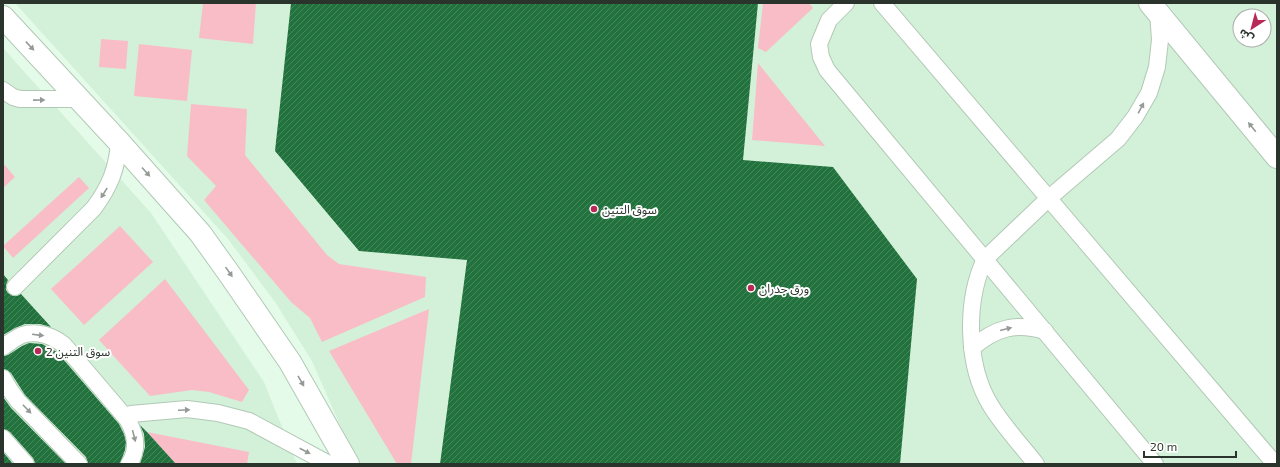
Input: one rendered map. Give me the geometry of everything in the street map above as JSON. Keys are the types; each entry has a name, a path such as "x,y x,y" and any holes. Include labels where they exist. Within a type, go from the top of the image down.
{"street":[{"path":"1154,8 1277,157"},
{"path":"3,17 80,99 200,234 290,362 348,464"}],"lane":[{"path":"846,3 829,20 819,44 821,58 827,70 1155,464"},
{"path":"882,3 1275,464"},
{"path":"1036,464 1001,422 990,405 982,388 976,370 972,348 972,312 974,290 985,259 1049,198 1118,139 1135,118 1148,93 1157,67 1160,40 1154,8"},
{"path":"3,90 13,98 20,100 80,99"},
{"path":"15,287 94,208 103,196 110,184 115,170 119,142"},
{"path":"972,348 982,339 1006,328 1020,326 1033,327 1045,331"},
{"path":"3,347 20,336 36,334 56,338 64,345 127,419 132,427 136,445 129,464"},
{"path":"3,378 18,401 78,464"},
{"path":"131,414 186,409 226,415 248,421 329,464"},
{"path":"3,438 26,464"}],"shaded area":[{"path":"15,3 1277,3 1277,464 357,464 312,361 275,302 228,239"},
{"path":"203,3 256,3 253,44 199,38"},
{"path":"763,3 809,3 813,8 766,52 758,48"},
{"path":"101,39 128,41 126,69 99,67"},
{"path":"139,44 192,50 187,101 134,96"},
{"path":"3,48 151,213 264,382 297,464 3,464"},
{"path":"758,63 825,146 752,140"},
{"path":"191,104 247,109 245,155 327,255 339,264 426,277 425,297 322,342 310,318 291,302 204,200 216,186 187,156"},
{"path":"3,163 15,177 3,188"},
{"path":"79,177 89,188 13,258 3,246"},
{"path":"120,226 153,262 84,325 51,289"},
{"path":"165,279 249,390 242,402 209,392 192,390 150,396 99,340"},
{"path":"429,309 411,464 397,464 329,351"},
{"path":"147,432 249,452 247,464 176,464"}],"building":[{"name":"سوق التنين","path":"291,3 758,3 743,160 833,167 917,279 900,464 440,464 467,260 359,251 275,151"},
{"path":"3,274 8,280 6,290 8,293 13,296 21,294 51,327 40,324 25,324 3,335"},
{"path":"29,343 42,344 57,352 119,424 126,442 120,464 88,464 86,457 25,395 11,373 3,369 3,356 8,355"},
{"path":"3,397 11,408 66,464 35,464 33,458 10,432 3,429"},
{"path":"140,425 176,464 140,464 145,447 144,434"},
{"path":"3,452 13,464 3,464"}],"place":[{"name":"سوق التنين","path":"594,209"},
{"name":"ورق جدران","path":"751,288"},
{"name":"سوق التنين 2","path":"38,351"}]}
